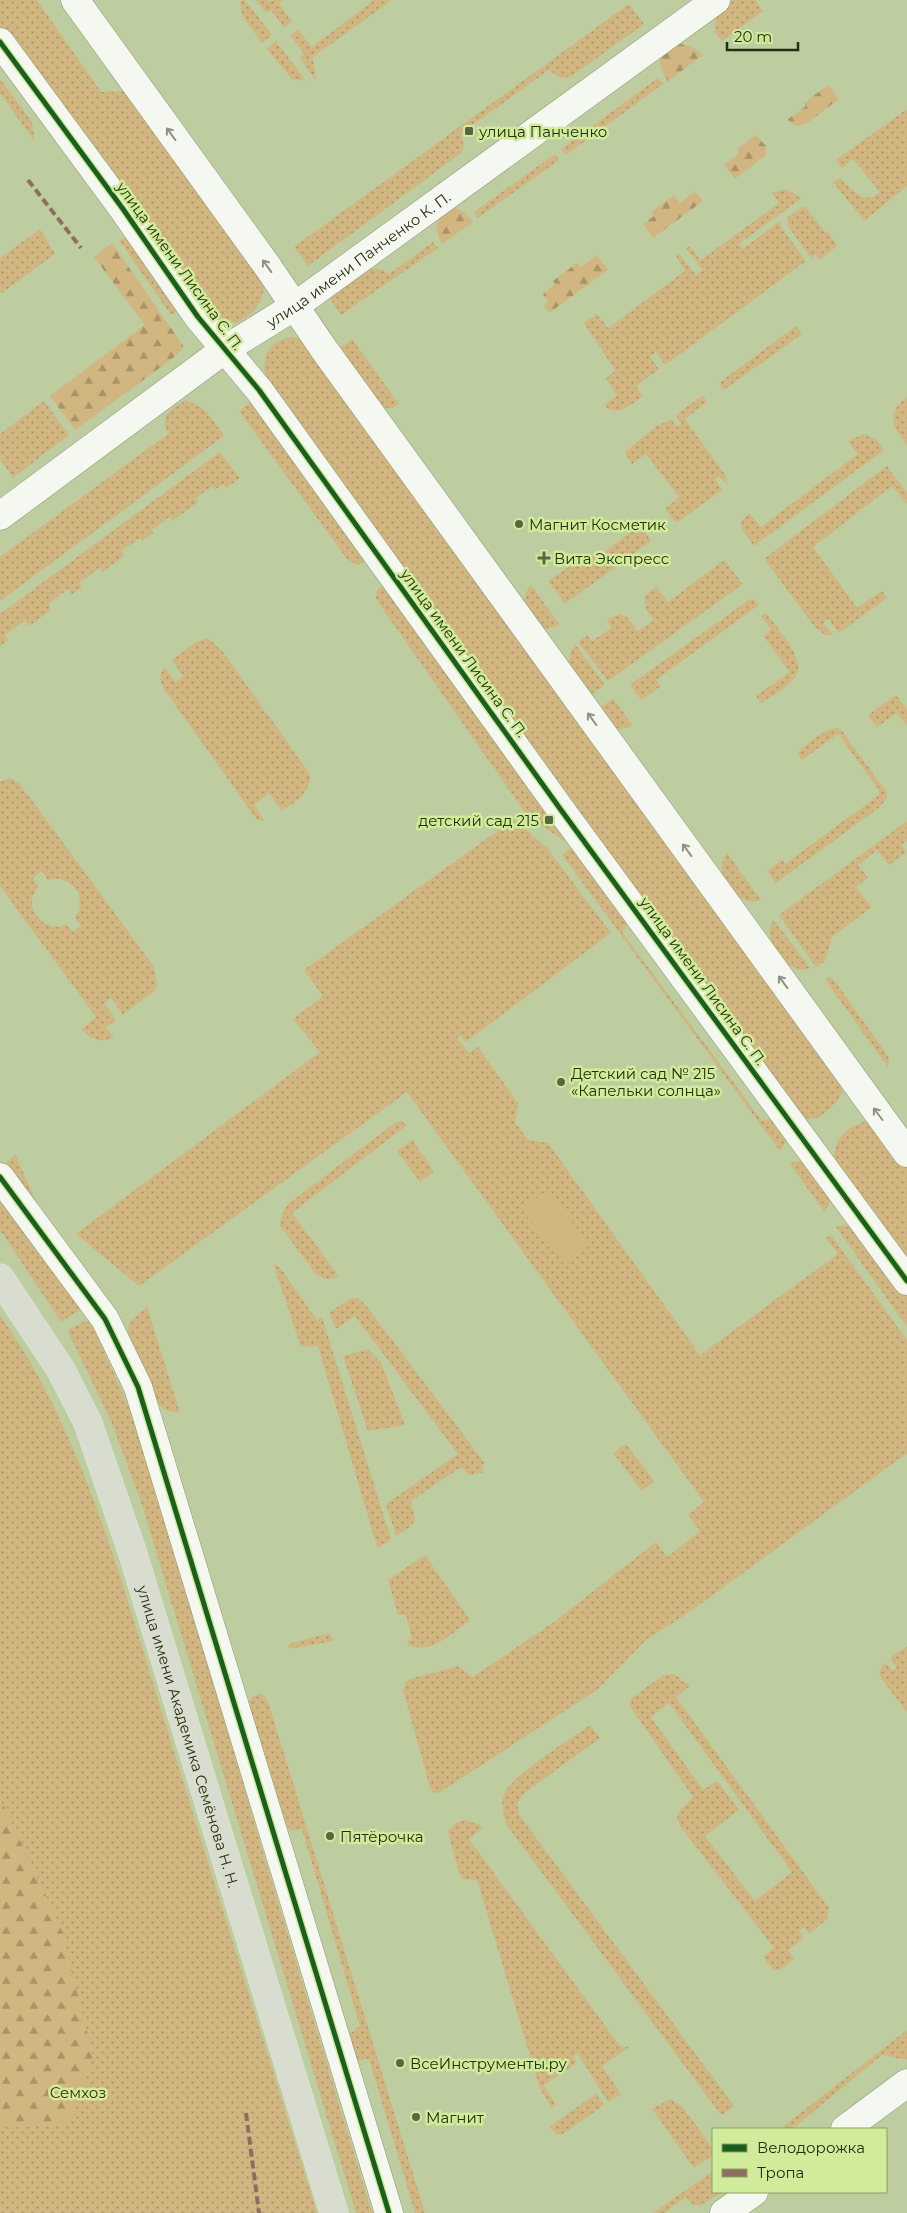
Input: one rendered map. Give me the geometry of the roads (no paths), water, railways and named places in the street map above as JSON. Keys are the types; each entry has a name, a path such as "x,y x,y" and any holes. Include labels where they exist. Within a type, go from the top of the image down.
{"main road":[{"name":"улица имени Академика Семёнова Н. Н.","path":"0,1278 61,1370 88,1423 132,1550 334,2213"}],"street":[{"path":"75,0 295,306 323,348 907,1153"},
{"name":"улица имени Панченко К. П.","path":"0,516 224,350 295,306 716,0"},
{"name":"улица имени Лисина С. П.","path":"0,42 123,209 198,317 259,390 561,810 907,1281"},
{"path":"0,1177 105,1320 138,1387 389,2213"},
{"path":"847,2128 907,2083"},
{"path":"724,2213 753,2193"}],"place":[{"name":"улица Панченко","path":"469,131"},
{"name":"Магнит Косметик","path":"519,524"},
{"name":"Вита Экспресс","path":"544,558"},
{"name":"детский сад 215","path":"549,820"},
{"name":"Детский сад № 215 «Капельки солнца»","path":"561,1082"},
{"name":"Пятёрочка","path":"330,1836"},
{"name":"ВсеИнструменты.ру","path":"400,2063"},
{"name":"Магнит","path":"416,2117"}],"park label":[{"name":"Семхоз","path":"78,2092"}]}
